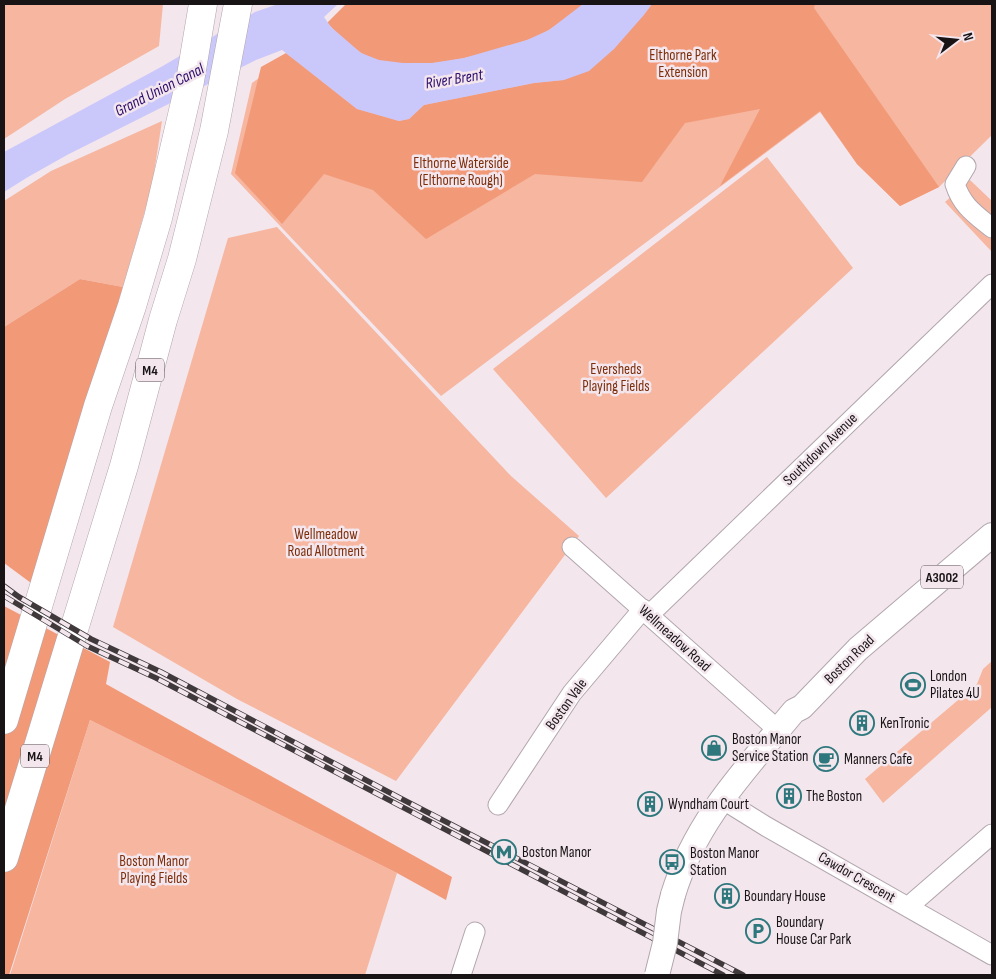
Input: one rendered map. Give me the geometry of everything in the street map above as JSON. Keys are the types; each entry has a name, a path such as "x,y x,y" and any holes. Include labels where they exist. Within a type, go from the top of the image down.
{"highway":[{"name":"M4","path":"4,858 124,466 163,320 182,259 214,131 238,6"},
{"name":"M4","path":"4,720 98,406 138,288 158,218 176,144 203,10"}],"main road":[{"name":"Boston Road","path":"722,799 794,711 802,707 858,649 992,535"},
{"name":"A3002","path":"657,975 665,943 669,911 678,877 694,842 722,799"}],"street":[{"path":"966,166 955,184 959,197 967,208 992,228"},
{"name":"Southdown Avenue","path":"646,612 992,284"},
{"name":"Wellmeadow Road","path":"572,547 778,730"},
{"name":"Boston Vale","path":"498,805 572,693 646,612"},
{"name":"Cawdor Crescent","path":"722,799 767,827 909,906 992,955"},
{"path":"909,906 992,834"},
{"path":"461,975 475,932"}],"green space":[{"path":"4,4 163,4 159,46 65,99 4,139"},
{"path":"346,4 583,4 546,32 531,38 464,58 414,64 373,59 348,43 327,23"},
{"name":"Elthorne Waterside (Elthorne Rough)","path":"357,4 992,4 992,135 939,187 900,206 857,164 820,112 441,396 231,174 252,83 339,23"},
{"name":"Elthorne Park Extension","path":"652,4 815,4 814,8 939,187 900,206 857,164 820,111 720,186 760,109 685,123 642,182 535,174 426,239 373,190 324,174 282,224 235,173 261,67 286,53 357,109 399,121 409,119 424,105 534,83 564,80 643,16"},
{"path":"162,121 152,186 123,287 80,279 4,327 4,201 51,171"},
{"name":"Eversheds Playing Fields","path":"767,157 853,268 606,498 493,369"},
{"path":"970,180 992,201 992,252 945,202"},
{"name":"Wellmeadow Road Allotment","path":"277,227 511,476 579,536 396,781 237,699 113,627 228,238"},
{"path":"80,279 123,287 31,583 4,563 4,327"},
{"path":"4,606 110,662 106,684 452,877 446,900 397,873 90,720 9,975 4,975"},
{"path":"992,661 992,707 883,803 865,779 977,684 983,669"},
{"name":"Boston Manor Playing Fields","path":"90,720 397,873 365,975 10,975"}],"water":[{"path":"278,4 338,4 324,17 331,27 361,53 379,60 403,63 432,63 464,58 527,40 549,30 583,4 652,4 614,49 589,71 564,80 534,83 424,105 409,119 399,121 357,109 282,50 256,60 67,155 4,192 4,152 161,67 255,12"}],"railway":[{"path":"4,586 19,597 91,639 161,672 743,975"},
{"path":"4,596 87,646 156,678 723,975"}],"place":[{"name":"London Pilates 4U","path":"913,685"},
{"name":"KenTronic","path":"862,723"},
{"name":"Boston Manor Service Station","path":"714,748"},
{"name":"Manners Cafe","path":"826,759"},
{"name":"The Boston","path":"789,796"},
{"name":"Wyndham Court","path":"650,804"},
{"name":"Boston Manor","path":"504,852"},
{"name":"Boston Manor Station","path":"672,862"},
{"name":"Boundary House","path":"727,896"},
{"name":"Boundary House Car Park","path":"758,931"}],"water label":[{"name":"River Brent","path":"454,78"},
{"name":"Grand Union Canal","path":"159,89"}]}
